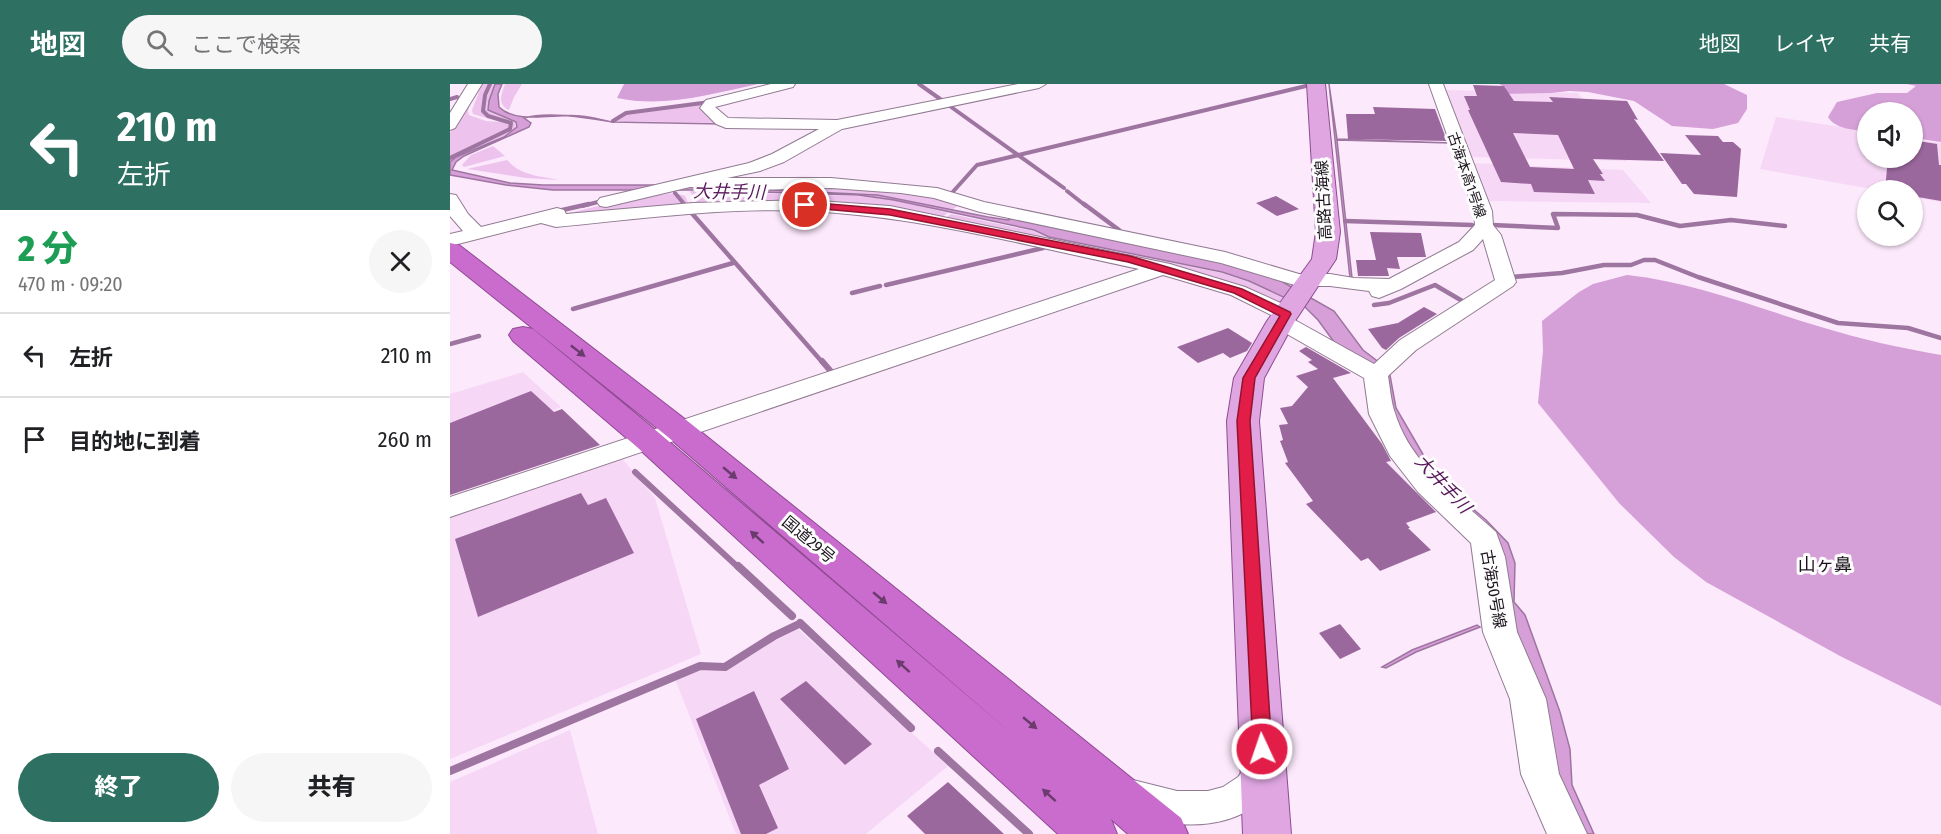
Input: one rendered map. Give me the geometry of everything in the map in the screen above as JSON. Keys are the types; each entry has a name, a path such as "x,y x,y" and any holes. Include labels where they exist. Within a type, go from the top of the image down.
{"highway":[{"name":"国道29号","path":"463,242 663,435 1093,834"},
{"name":"国道29号","path":"450,273 663,435 1164,834"}],"main road":[{"name":"高路古海線","path":"1267,834 1243,421 1249,378 1294,303 1324,259 1328,232 1316,84"}],"street":[{"path":"788,84 711,103 707,108 726,123 837,125 1039,84"},
{"name":"古海本高1号線","path":"1294,303 1357,303 1466,246 1484,226 1483,212 1436,84"},
{"path":"450,98 472,89"},
{"path":"450,125 472,89"},
{"path":"450,240 463,242 542,218 737,171 778,158 837,125"},
{"path":"686,183 757,185 831,183 937,193 951,212 998,232 1163,268 1238,291 1294,303 1394,285"},
{"path":"643,193 685,193 690,198 693,208"},
{"path":"450,199 460,217 463,242"},
{"path":"542,218 556,221 693,208 805,205 890,212 951,212 1225,258 1298,280 1294,303"},
{"path":"1294,303 1377,375 1408,345 1506,282 1491,235 1484,226"},
{"path":"450,507 1163,268"},
{"name":"古海50号線","path":"1377,375 1382,414 1403,456 1428,486 1485,539 1490,557 1500,632 1528,699 1540,774 1567,834"},
{"path":"1109,789 1151,805 1194,811 1223,806 1249,791 1264,773"}],"shaded area":[{"path":"482,84 494,84 487,110 514,122 516,127 501,138 457,156 450,162 450,133 473,94 469,115 486,121 500,122 473,114 472,110"},
{"path":"505,84 522,84 509,110 501,102"},
{"path":"624,84 758,84 670,101 635,101 617,98"},
{"path":"1499,84 1724,84 1747,95 1747,109 1738,123 1713,129 1672,126 1634,101 1588,92 1569,91 1500,94 1506,88"},
{"path":"1907,84 1941,84 1941,142 1923,139 1923,102 1857,102 1857,130 1835,124 1828,117 1837,102 1877,93 1907,93 1916,86"},
{"path":"1445,90 1578,93 1628,161 1472,157"},
{"path":"709,102 721,123 615,121 628,114"},
{"path":"1776,117 1857,129 1857,168 1923,168 1923,140 1941,143 1941,202 1923,199 1923,180 1857,180 1857,186 1760,169"},
{"path":"493,146 505,156 464,167 462,165 471,155"},
{"path":"507,160 524,172 559,180 526,178 467,169"},
{"path":"1471,163 1623,170 1651,203 1487,201"},
{"path":"687,184 897,189 960,204 952,210 877,194 736,189"},
{"path":"690,191 857,196 893,200 948,213 937,220 890,210 697,205"},
{"path":"675,193 685,196 689,205 553,217 627,199"},
{"path":"951,214 1033,231 1048,238 1222,273 1286,298 1282,306 1237,289 942,221"},
{"path":"1627,275 1677,283 1850,335 1941,355 1941,706 1840,656 1706,582 1674,557 1619,503 1538,403 1543,351 1542,321 1593,284"},
{"path":"523,372 561,407 450,454 450,394"},
{"path":"620,456 655,498 701,654 450,759 450,512"},
{"path":"727,487 938,665 994,720 722,490"},
{"path":"796,627 948,766 866,834 736,834 675,679 700,669 726,669"},
{"path":"570,730 598,834 450,834 450,782"}],"water":[{"name":"大井手川","path":"495,84 502,84 498,94 499,107 516,116 529,117 524,118 531,123 529,127 464,156 456,162 452,170 510,183 543,185 663,185 878,195 988,217 1008,220 1014,218 1232,265 1281,281 1334,311 1363,350 1389,370 1396,408 1428,463 1446,486 1486,520 1508,543 1515,563 1514,602 1525,615 1560,712 1570,749 1572,785 1594,834 1579,834 1517,657 1499,561 1412,462 1381,376 1334,342 1305,307 1249,281 1222,272 1049,237 1034,230 894,200 858,195 704,190 553,190 506,185 450,175 450,162 456,157 504,137 517,127 516,122 488,110"},
{"path":"1329,84 1337,139 1451,143 1337,140 1352,278 1350,278"},
{"path":"545,115 565,116 537,117 529,117"},
{"path":"565,116 585,116 613,122 830,126 612,122"},
{"path":"1477,625 1480,627 1416,652 1386,668 1382,667 1412,650"}],"building":[{"path":"1473,85 1504,86 1514,101 1553,102 1549,97 1627,101 1638,120 1634,119 1664,161 1593,159 1605,181 1588,180 1595,194 1534,192 1531,184 1501,182 1468,110 1470,110 1464,96 1477,96","holes":["1513,133 1558,135 1574,169 1530,167"]},
{"path":"1373,107 1435,109 1447,141 1348,139 1346,114 1375,114"},
{"path":"1685,135 1718,136 1723,142 1733,142 1741,149 1737,197 1694,194 1686,184 1682,184 1660,153 1701,155"},
{"path":"1923,142 1937,144 1939,165 1941,165 1941,201 1923,198 1923,180 1886,180 1887,168 1923,168"},
{"path":"1276,196 1299,209 1277,216 1256,203"},
{"path":"1370,232 1421,233 1426,257 1397,257 1400,269 1387,268 1389,276 1358,276 1356,260 1376,260"},
{"path":"1424,307 1437,314 1399,338 1386,350 1368,329 1398,323"},
{"path":"1228,328 1252,343 1247,351 1230,358 1223,353 1198,363 1177,347"},
{"path":"1306,347 1351,373 1333,378 1382,444 1391,461 1386,462 1436,512 1406,523 1410,528 1408,528 1431,550 1380,571 1368,558 1361,561 1306,504 1313,501 1285,463 1288,462 1280,441 1283,440 1279,425 1288,424 1280,408 1292,406 1308,387 1296,376 1318,369 1308,362 1312,360 1299,351"},
{"path":"531,391 554,412 562,409 600,445 450,495 450,423"},
{"path":"581,493 588,505 606,498 634,553 478,617 455,539"},
{"path":"1340,624 1361,649 1340,659 1319,633"},
{"path":"806,681 872,744 845,765 780,699"},
{"path":"754,691 789,769 759,785 778,828 766,834 741,834 696,719"},
{"path":"948,782 1004,834 925,834 907,816"}],"waterway":[{"path":"450,158 510,129 511,123 488,116 483,111 485,95 490,84"},
{"path":"919,84 943,101"},
{"path":"1018,155 1306,86"},
{"path":"450,99 457,97"},
{"path":"613,121 626,113 710,102"},
{"path":"947,104 1018,155"},
{"path":"950,195 977,165 1018,155"},
{"path":"1018,155 1064,188"},
{"path":"1067,191 1086,206"},
{"name":"大井手川","path":"675,193 685,205"},
{"path":"582,206 602,201"},
{"path":"558,211 589,204"},
{"path":"1084,204 1119,230"},
{"name":"大井手川","path":"689,210 823,363"},
{"path":"1492,225 1558,228 1553,214 1637,215 1680,226 1731,220 1785,226"},
{"path":"1345,221 1472,225"},
{"path":"886,285 1043,248"},
{"path":"1512,277 1562,273 1604,265 1631,265 1644,260 1655,260 1698,277 1838,323 1908,328 1941,338"},
{"path":"573,309 733,263"},
{"path":"1374,305 1389,303 1435,285 1464,302 1467,300"},
{"path":"852,293 880,286"},
{"path":"450,344 479,336"},
{"path":"822,361 834,375"},
{"path":"635,472 739,568"},
{"path":"738,566 792,616"},
{"path":"800,623 911,728"},
{"path":"450,771 700,666 725,667 774,636 799,624"},
{"path":"938,751 1029,834"}],"district":[{"name":"山ヶ鼻","path":"1825,565"}],"route":[{"path":"805,205 890,212 941,224 998,232 1130,259 1238,291 1286,314 1249,378 1243,421 1262,749"}]}
